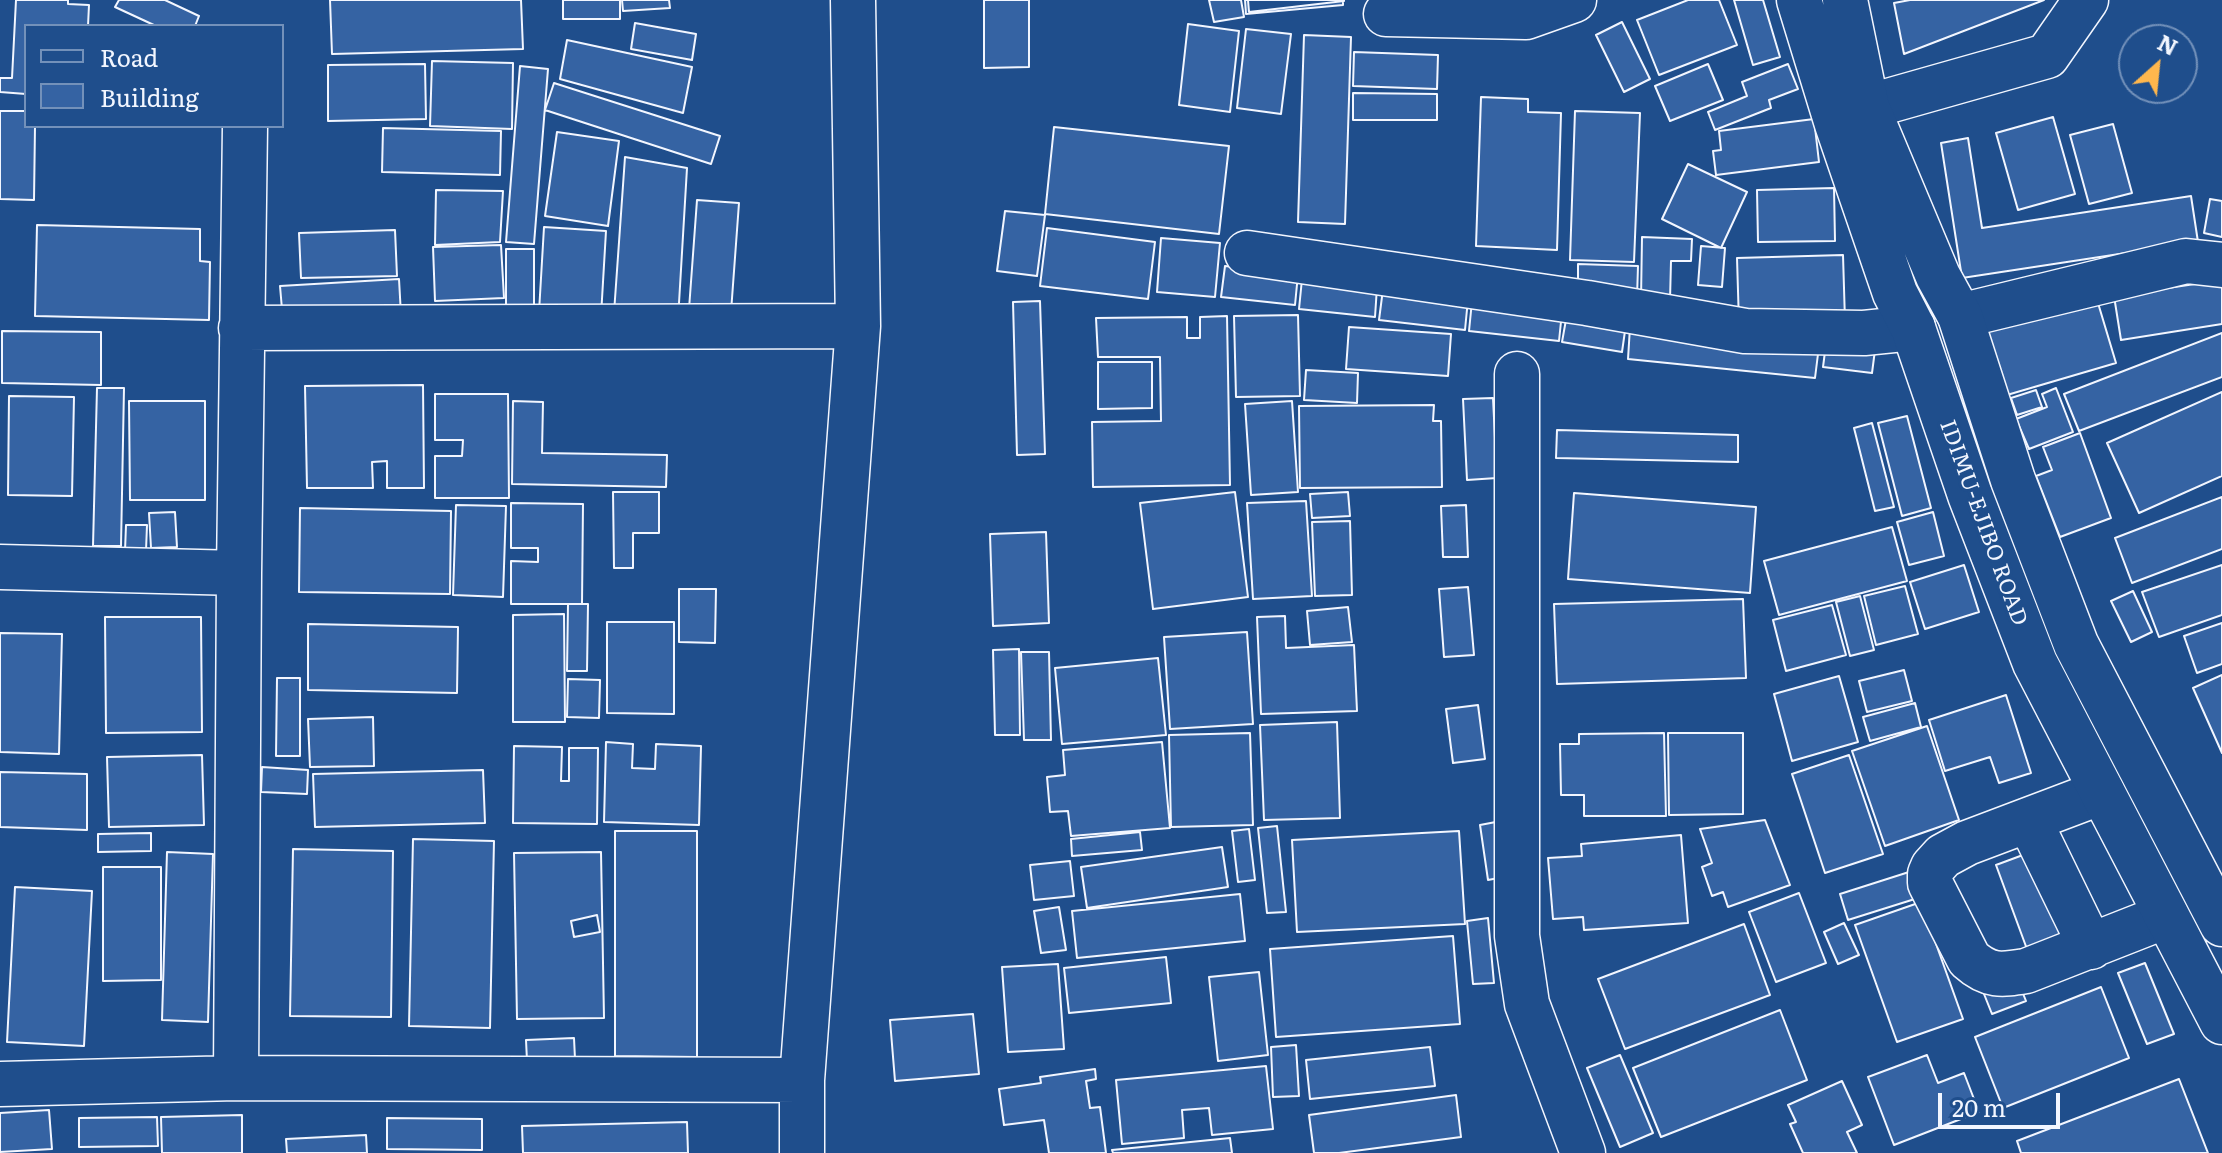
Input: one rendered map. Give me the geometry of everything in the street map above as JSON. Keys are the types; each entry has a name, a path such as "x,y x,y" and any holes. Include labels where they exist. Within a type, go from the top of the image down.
{"street":[{"path":"802,1153 802,1080 858,326 853,0"},
{"path":"1386,14 1526,17 1574,0"},
{"name":"IDIMU-EJIBO ROAD","path":"1799,0 1895,293 1913,328 1970,495 2035,663 2222,1022"},
{"name":"IDIMU-EJIBO ROAD","path":"1845,0 1867,107 1938,276 1960,316 2013,480 2076,644 2222,924"},
{"path":"1867,107 2047,56 2086,0"},
{"path":"236,1078 245,128"},
{"path":"1247,253 1587,303 1745,331 1864,333 1913,328"},
{"path":"1960,316 2186,261 2222,265"},
{"path":"241,328 858,326"},
{"path":"1517,374 1517,936 1527,1004 1583,1153"},
{"path":"0,567 239,573"},
{"path":"2102,792 1967,843 1943,856 1933,867 1930,883 1969,959 1979,969 1990,973 2002,975 2026,971 2166,916"},
{"path":"2029,820 2091,947"},
{"path":"0,1084 236,1078 802,1080"}],"building":[{"path":"16,0 68,0 68,4 89,5 88,24 24,24 24,94 0,92 0,78 12,78"},
{"path":"119,0 165,0 199,16 196,24 152,24 115,7"},
{"path":"330,0 521,0 523,49 332,54"},
{"path":"563,0 620,0 620,19 563,19"},
{"path":"622,0 669,0 670,8 623,11"},
{"path":"984,0 1029,0 1029,67 984,68"},
{"path":"1209,0 1241,0 1244,17 1214,22"},
{"path":"1245,0 1343,0 1343,5 1246,14"},
{"path":"1248,0 1344,0 1344,1 1249,12"},
{"path":"1688,0 1719,0 1737,45 1659,75 1637,20"},
{"path":"1734,0 1763,0 1780,57 1753,65"},
{"path":"1910,0 2044,0 1904,54 1894,3"},
{"path":"1622,22 1650,79 1624,92 1596,35"},
{"path":"635,23 696,34 692,60 631,49"},
{"path":"1188,24 1239,31 1230,112 1179,105"},
{"path":"1246,29 1291,34 1281,114 1237,108"},
{"path":"1304,35 1351,37 1345,224 1298,222"},
{"path":"567,40 692,67 683,113 560,79"},
{"path":"1354,52 1438,55 1437,89 1353,86"},
{"path":"432,61 513,63 512,129 430,126"},
{"path":"425,64 426,119 328,121 328,65"},
{"path":"1708,64 1723,100 1670,121 1655,86"},
{"path":"1788,64 1798,89 1769,100 1771,108 1715,130 1708,112 1747,96 1742,82"},
{"path":"520,66 548,69 534,244 506,242"},
{"path":"554,83 720,136 711,164 545,110"},
{"path":"1353,93 1437,94 1437,120 1353,120"},
{"path":"1481,97 1528,99 1528,112 1561,113 1557,250 1476,246"},
{"path":"0,111 24,111 24,128 35,128 34,200 0,199"},
{"path":"1575,111 1640,113 1634,262 1570,260"},
{"path":"2053,117 2075,194 2018,210 1996,133"},
{"path":"1814,119 1819,162 1716,175 1713,151 1721,150 1719,131"},
{"path":"2113,124 2132,193 2089,204 2070,135"},
{"path":"1054,127 1229,146 1219,234 1045,214"},
{"path":"383,128 501,131 500,175 382,172"},
{"path":"557,132 619,141 608,226 545,216"},
{"path":"1968,138 1982,228 2191,196 2198,242 1962,278 1941,143"},
{"path":"625,157 687,168 678,320 614,313"},
{"path":"1688,164 1747,192 1721,248 1662,219"},
{"path":"1834,188 1835,241 1758,242 1757,190"},
{"path":"436,190 503,191 500,242 435,245"},
{"path":"2210,199 2222,201 2222,237 2204,233"},
{"path":"697,200 739,203 731,312 689,309"},
{"path":"1005,211 1045,215 1037,276 997,271"},
{"path":"37,225 200,229 200,261 210,262 209,320 35,316"},
{"path":"544,227 606,231 601,316 539,312"},
{"path":"1047,228 1155,242 1148,299 1040,286"},
{"path":"395,230 397,276 301,278 299,233"},
{"path":"1642,237 1692,239 1691,261 1671,261 1670,300 1641,299"},
{"path":"1161,238 1220,243 1215,297 1157,292"},
{"path":"501,245 504,298 435,301 433,247"},
{"path":"1701,246 1725,248 1722,287 1698,285"},
{"path":"506,249 534,249 534,311 506,310"},
{"path":"1843,255 1845,321 1739,324 1737,258"},
{"path":"1578,264 1638,266 1637,298 1578,297"},
{"path":"1225,266 1298,274 1295,305 1221,297"},
{"path":"399,279 401,315 283,321 280,286"},
{"path":"1302,279 1377,287 1375,317 1299,309"},
{"path":"2222,280 2222,324 2121,340 2114,296"},
{"path":"1383,289 1468,299 1465,330 1379,320"},
{"path":"2095,293 2116,363 2007,395 1986,325"},
{"path":"1040,301 1045,454 1017,455 1013,302"},
{"path":"1472,301 1562,312 1559,341 1469,331"},
{"path":"1567,314 1626,324 1622,352 1562,342"},
{"path":"1298,315 1300,396 1236,397 1234,316"},
{"path":"1227,316 1230,485 1093,487 1092,422 1161,421 1160,357 1098,357 1096,318 1187,317 1187,338 1200,338 1200,317"},
{"path":"1349,327 1451,334 1448,376 1346,369"},
{"path":"1630,327 1819,346 1815,378 1628,359"},
{"path":"2,331 101,332 101,385 2,383"},
{"path":"2222,333 2222,377 2079,431 2064,394"},
{"path":"1826,344 1875,350 1872,373 1823,367"},
{"path":"1098,362 1152,362 1152,408 1098,409"},
{"path":"1306,370 1358,373 1357,403 1304,400"},
{"path":"423,385 424,488 387,488 387,461 372,462 373,488 307,488 305,386"},
{"path":"97,388 124,388 121,546 93,546"},
{"path":"2056,388 2073,432 2029,449 2016,419 2047,407 2042,394"},
{"path":"2036,390 2042,407 2017,415 2011,398"},
{"path":"2222,392 2222,476 2139,513 2107,443"},
{"path":"435,394 508,394 509,498 435,498 435,456 462,456 463,440 435,440"},
{"path":"9,396 74,397 72,496 8,495"},
{"path":"1493,398 1497,478 1467,480 1463,399"},
{"path":"129,401 205,401 205,500 130,500"},
{"path":"513,401 543,402 542,453 667,455 666,487 512,484"},
{"path":"1292,401 1298,492 1251,495 1245,404"},
{"path":"1434,405 1433,421 1441,421 1442,487 1300,488 1299,406"},
{"path":"1907,416 1931,508 1902,516 1878,423"},
{"path":"1872,423 1894,507 1875,511 1854,428"},
{"path":"1557,430 1738,435 1738,462 1556,458"},
{"path":"2080,433 2111,518 2060,537 2036,476 2052,470 2043,447"},
{"path":"613,492 659,492 659,533 633,533 633,568 614,568"},
{"path":"1235,492 1248,597 1153,609 1140,503"},
{"path":"1348,492 1350,516 1312,518 1310,494"},
{"path":"1574,493 1756,507 1750,593 1568,579"},
{"path":"2222,497 2222,549 2132,583 2115,538"},
{"path":"1306,501 1312,596 1253,599 1247,503"},
{"path":"511,503 583,504 582,604 511,604 511,561 538,562 538,548 511,548"},
{"path":"456,505 506,506 503,597 453,595"},
{"path":"1466,505 1468,557 1443,557 1441,506"},
{"path":"300,508 451,511 450,594 299,592"},
{"path":"175,512 177,547 151,548 149,513"},
{"path":"1933,512 1944,556 1909,565 1897,522"},
{"path":"1350,521 1352,595 1315,596 1312,522"},
{"path":"126,525 147,525 146,551 125,551"},
{"path":"1892,527 1907,581 1779,615 1764,561"},
{"path":"1046,532 1049,623 993,626 990,534"},
{"path":"1964,565 1979,612 1925,629 1910,582"},
{"path":"2222,565 2222,615 2159,637 2142,592"},
{"path":"1905,586 1918,634 1876,645 1864,596"},
{"path":"1468,587 1474,655 1444,657 1439,589"},
{"path":"679,589 716,589 715,643 679,642"},
{"path":"2133,591 2152,632 2131,642 2111,601"},
{"path":"1860,596 1874,650 1850,656 1836,602"},
{"path":"1743,599 1746,678 1557,684 1554,604"},
{"path":"568,604 588,604 587,671 567,671"},
{"path":"1832,605 1846,655 1786,671 1773,620"},
{"path":"1348,607 1352,642 1310,645 1307,611"},
{"path":"564,614 565,722 513,722 513,615"},
{"path":"1285,616 1286,648 1354,645 1357,711 1261,714 1257,617"},
{"path":"105,617 201,617 202,732 106,733"},
{"path":"607,622 674,622 674,714 607,713"},
{"path":"2222,623 2222,664 2197,673 2184,636"},
{"path":"308,624 458,627 457,693 308,690"},
{"path":"1247,632 1253,724 1170,729 1164,637"},
{"path":"0,633 62,634 59,754 0,752"},
{"path":"1019,649 1020,735 995,735 993,650"},
{"path":"1021,652 1049,652 1051,740 1024,740"},
{"path":"1158,658 1166,735 1062,744 1055,668"},
{"path":"1904,670 1912,701 1867,712 1859,681"},
{"path":"2222,675 2222,753 2193,688"},
{"path":"1839,676 1858,742 1792,761 1774,694"},
{"path":"277,678 300,678 300,756 276,756"},
{"path":"568,679 600,680 599,718 567,717"},
{"path":"2006,695 2031,773 1999,783 1990,757 1945,771 1929,720"},
{"path":"1915,703 1921,727 1870,741 1863,717"},
{"path":"1478,705 1485,759 1453,763 1446,709"},
{"path":"373,717 374,766 310,767 308,719"},
{"path":"1337,722 1340,818 1264,820 1260,725"},
{"path":"1927,726 1959,820 1885,846 1852,751"},
{"path":"1250,733 1253,825 1171,827 1169,735"},
{"path":"1664,733 1666,816 1584,816 1584,795 1561,795 1560,744 1579,744 1579,734"},
{"path":"1668,733 1743,733 1743,814 1669,815"},
{"path":"606,742 633,744 632,768 655,769 656,744 701,746 699,825 604,822"},
{"path":"1162,742 1170,828 1071,836 1068,811 1050,812 1047,777 1065,775 1063,750"},
{"path":"514,746 562,747 561,781 569,781 569,748 598,748 597,824 513,823"},
{"path":"202,755 204,825 109,827 107,757"},
{"path":"1849,755 1883,854 1825,873 1792,774"},
{"path":"262,767 308,770 307,794 261,792"},
{"path":"483,770 485,823 315,827 313,774"},
{"path":"0,772 87,774 87,830 0,827"},
{"path":"1765,820 1790,885 1728,907 1723,892 1712,896 1702,867 1712,863 1700,829"},
{"path":"1501,821 1509,876 1488,880 1480,825"},
{"path":"1277,826 1286,912 1267,913 1258,828"},
{"path":"1249,829 1255,880 1238,882 1232,831"},
{"path":"615,831 697,831 697,1057 615,1056"},
{"path":"1459,831 1465,924 1297,932 1292,840"},
{"path":"1140,832 1142,850 1072,856 1071,839"},
{"path":"151,833 151,851 98,852 98,834"},
{"path":"1681,835 1688,923 1584,930 1583,917 1553,919 1548,858 1582,856 1581,844"},
{"path":"413,839 494,841 490,1028 409,1026"},
{"path":"1222,847 1228,887 1087,908 1081,867"},
{"path":"293,849 393,851 391,1017 290,1016"},
{"path":"167,852 213,854 208,1022 162,1020"},
{"path":"601,852 604,1018 517,1019 514,853","holes":["597,915 600,932 574,937 571,921"]},
{"path":"2031,852 2067,946 2031,960 1996,865"},
{"path":"1070,861 1074,896 1034,900 1030,865"},
{"path":"103,867 161,867 161,980 103,981"},
{"path":"1909,872 1918,898 1848,920 1840,894"},
{"path":"15,887 92,891 84,1046 7,1042"},
{"path":"1799,893 1826,963 1776,982 1749,912"},
{"path":"1240,894 1245,941 1077,958 1072,911"},
{"path":"1921,902 1963,1019 1897,1042 1855,925"},
{"path":"1059,907 1066,950 1041,953 1034,911"},
{"path":"1488,918 1494,983 1473,984 1467,921"},
{"path":"1844,923 1859,955 1838,964 1824,932"},
{"path":"1744,924 1770,995 1625,1049 1598,979"},
{"path":"1453,936 1460,1024 1276,1037 1270,949"},
{"path":"1166,957 1171,1003 1069,1013 1064,968"},
{"path":"2145,963 2174,1034 2147,1044 2118,973"},
{"path":"1058,964 1064,1049 1008,1052 1002,967"},
{"path":"1259,972 1268,1055 1218,1061 1209,977"},
{"path":"2018,981 2026,1001 1992,1014 1984,994"},
{"path":"2101,987 2129,1058 2003,1108 1975,1037"},
{"path":"1780,1010 1807,1080 1661,1137 1633,1068"},
{"path":"973,1014 979,1074 895,1081 890,1020"},
{"path":"574,1038 575,1059 527,1061 526,1040"},
{"path":"1296,1045 1299,1096 1273,1097 1271,1047"},
{"path":"1430,1047 1435,1086 1310,1099 1306,1060"},
{"path":"1620,1055 1653,1133 1620,1147 1587,1068"},
{"path":"1927,1055 1938,1083 1964,1073 1979,1112 1894,1145 1868,1077"},
{"path":"1266,1066 1273,1129 1212,1135 1209,1108 1182,1110 1184,1138 1122,1144 1116,1080"},
{"path":"1095,1069 1096,1079 1086,1081 1090,1108 1100,1107 1106,1153 1049,1153 1044,1120 1004,1125 999,1089 1041,1083 1040,1077"},
{"path":"2179,1079 2208,1153 2021,1153 2017,1141"},
{"path":"1842,1081 1862,1125 1847,1132 1857,1153 1803,1153 1790,1124 1796,1122 1788,1105"},
{"path":"1456,1095 1461,1137 1339,1153 1314,1153 1309,1115"},
{"path":"49,1110 52,1149 0,1152 0,1113"},
{"path":"242,1115 242,1153 162,1153 161,1117"},
{"path":"157,1117 158,1146 79,1147 79,1118"},
{"path":"387,1118 482,1119 482,1150 387,1149"},
{"path":"687,1122 688,1153 523,1153 522,1126"},
{"path":"366,1135 367,1153 287,1153 286,1139"},
{"path":"1230,1138 1232,1153 1113,1153 1112,1150"}]}
